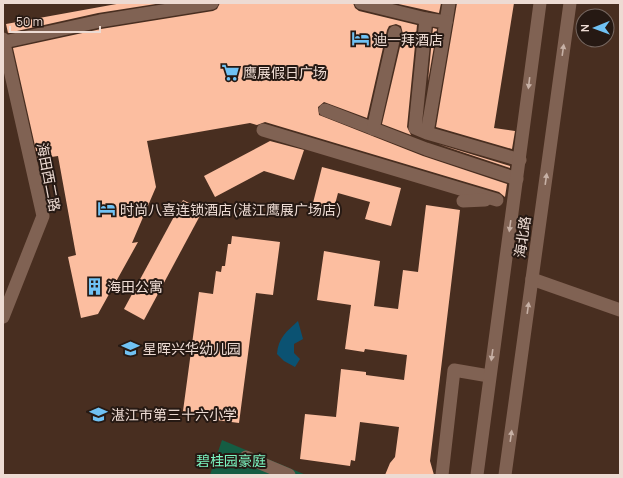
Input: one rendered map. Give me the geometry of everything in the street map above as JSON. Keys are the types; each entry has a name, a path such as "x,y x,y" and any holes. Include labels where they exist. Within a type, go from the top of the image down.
{"street":[{"path":"3,40 100,21 212,3"},
{"path":"361,3 426,19 446,22"},
{"path":"427,133 450,3"},
{"name":"海北路","path":"477,475 489,376 520,160 540,3"},
{"name":"海北路","path":"505,475 570,3"},
{"path":"426,19 415,128 427,133 520,160"},
{"path":"373,129 395,32"},
{"name":"海田西二路","path":"3,40 43,216 3,317"},
{"path":"325,110 426,149 517,179"},
{"path":"263,130 513,204"},
{"path":"463,200 497,200"},
{"path":"532,279 620,310"},
{"path":"442,475 454,370 489,376"},
{"path":"246,457 289,475"}],"green space":[{"name":"碧桂园豪庭","path":"222,440 306,475 210,475"}],"water":[{"path":"298,321 303,339 294,344 294,353 300,359 295,367 284,361 277,354 281,339"}],"building":[{"path":"122,3 162,3 98,13 8,33 6,24"},
{"name":"鹰展假日广场","path":"220,3 353,3 355,8 359,11 417,25 407,127 411,135 382,124 403,34 401,26 396,24 389,26 387,30 367,118 324,102 318,107 319,115 423,156 507,184 505,197 499,192 265,122 257,125 250,123 147,141 156,187 132,243 138,242 98,314 81,318 68,257 76,255 58,156 38,159 13,48 101,29 213,11 217,9"},
{"path":"394,3 441,3 439,13"},
{"path":"457,3 514,3 494,128 515,131 512,149 436,127"},
{"path":"433,28 437,29 428,81"},
{"path":"270,141 304,150 294,180 264,171 215,197 204,176"},
{"path":"438,144 510,166 510,168"},
{"path":"322,167 401,188 391,226 365,219 370,202 338,193 333,212 312,207"},
{"path":"183,200 203,210 144,320 124,309"},
{"path":"426,205 460,210 430,461 434,475 385,475 390,463 395,457 399,427 360,422 355,461 351,460 350,466 300,459 305,414 336,417 341,369 366,372 366,375 404,380 407,355 365,349 364,352 345,349 351,305 317,300 324,251 380,261 374,306 398,309 403,270 418,272"},
{"path":"232,236 280,242 273,295 256,293 239,423 216,420 217,416 183,411 199,292 213,294 216,271 221,272 222,266 225,266 228,244 231,244"}],"place":[{"name":"迪一拜酒店","path":"360,39"},
{"name":"鹰展假日广场","path":"230,72"},
{"name":"时尚八喜连锁酒店(湛江鹰展广场店)","path":"107,209"},
{"name":"海田公寓","path":"94,286"},
{"name":"星晖兴华幼儿园","path":"130,348"},
{"name":"湛江市第三十六小学","path":"98,414"}]}
